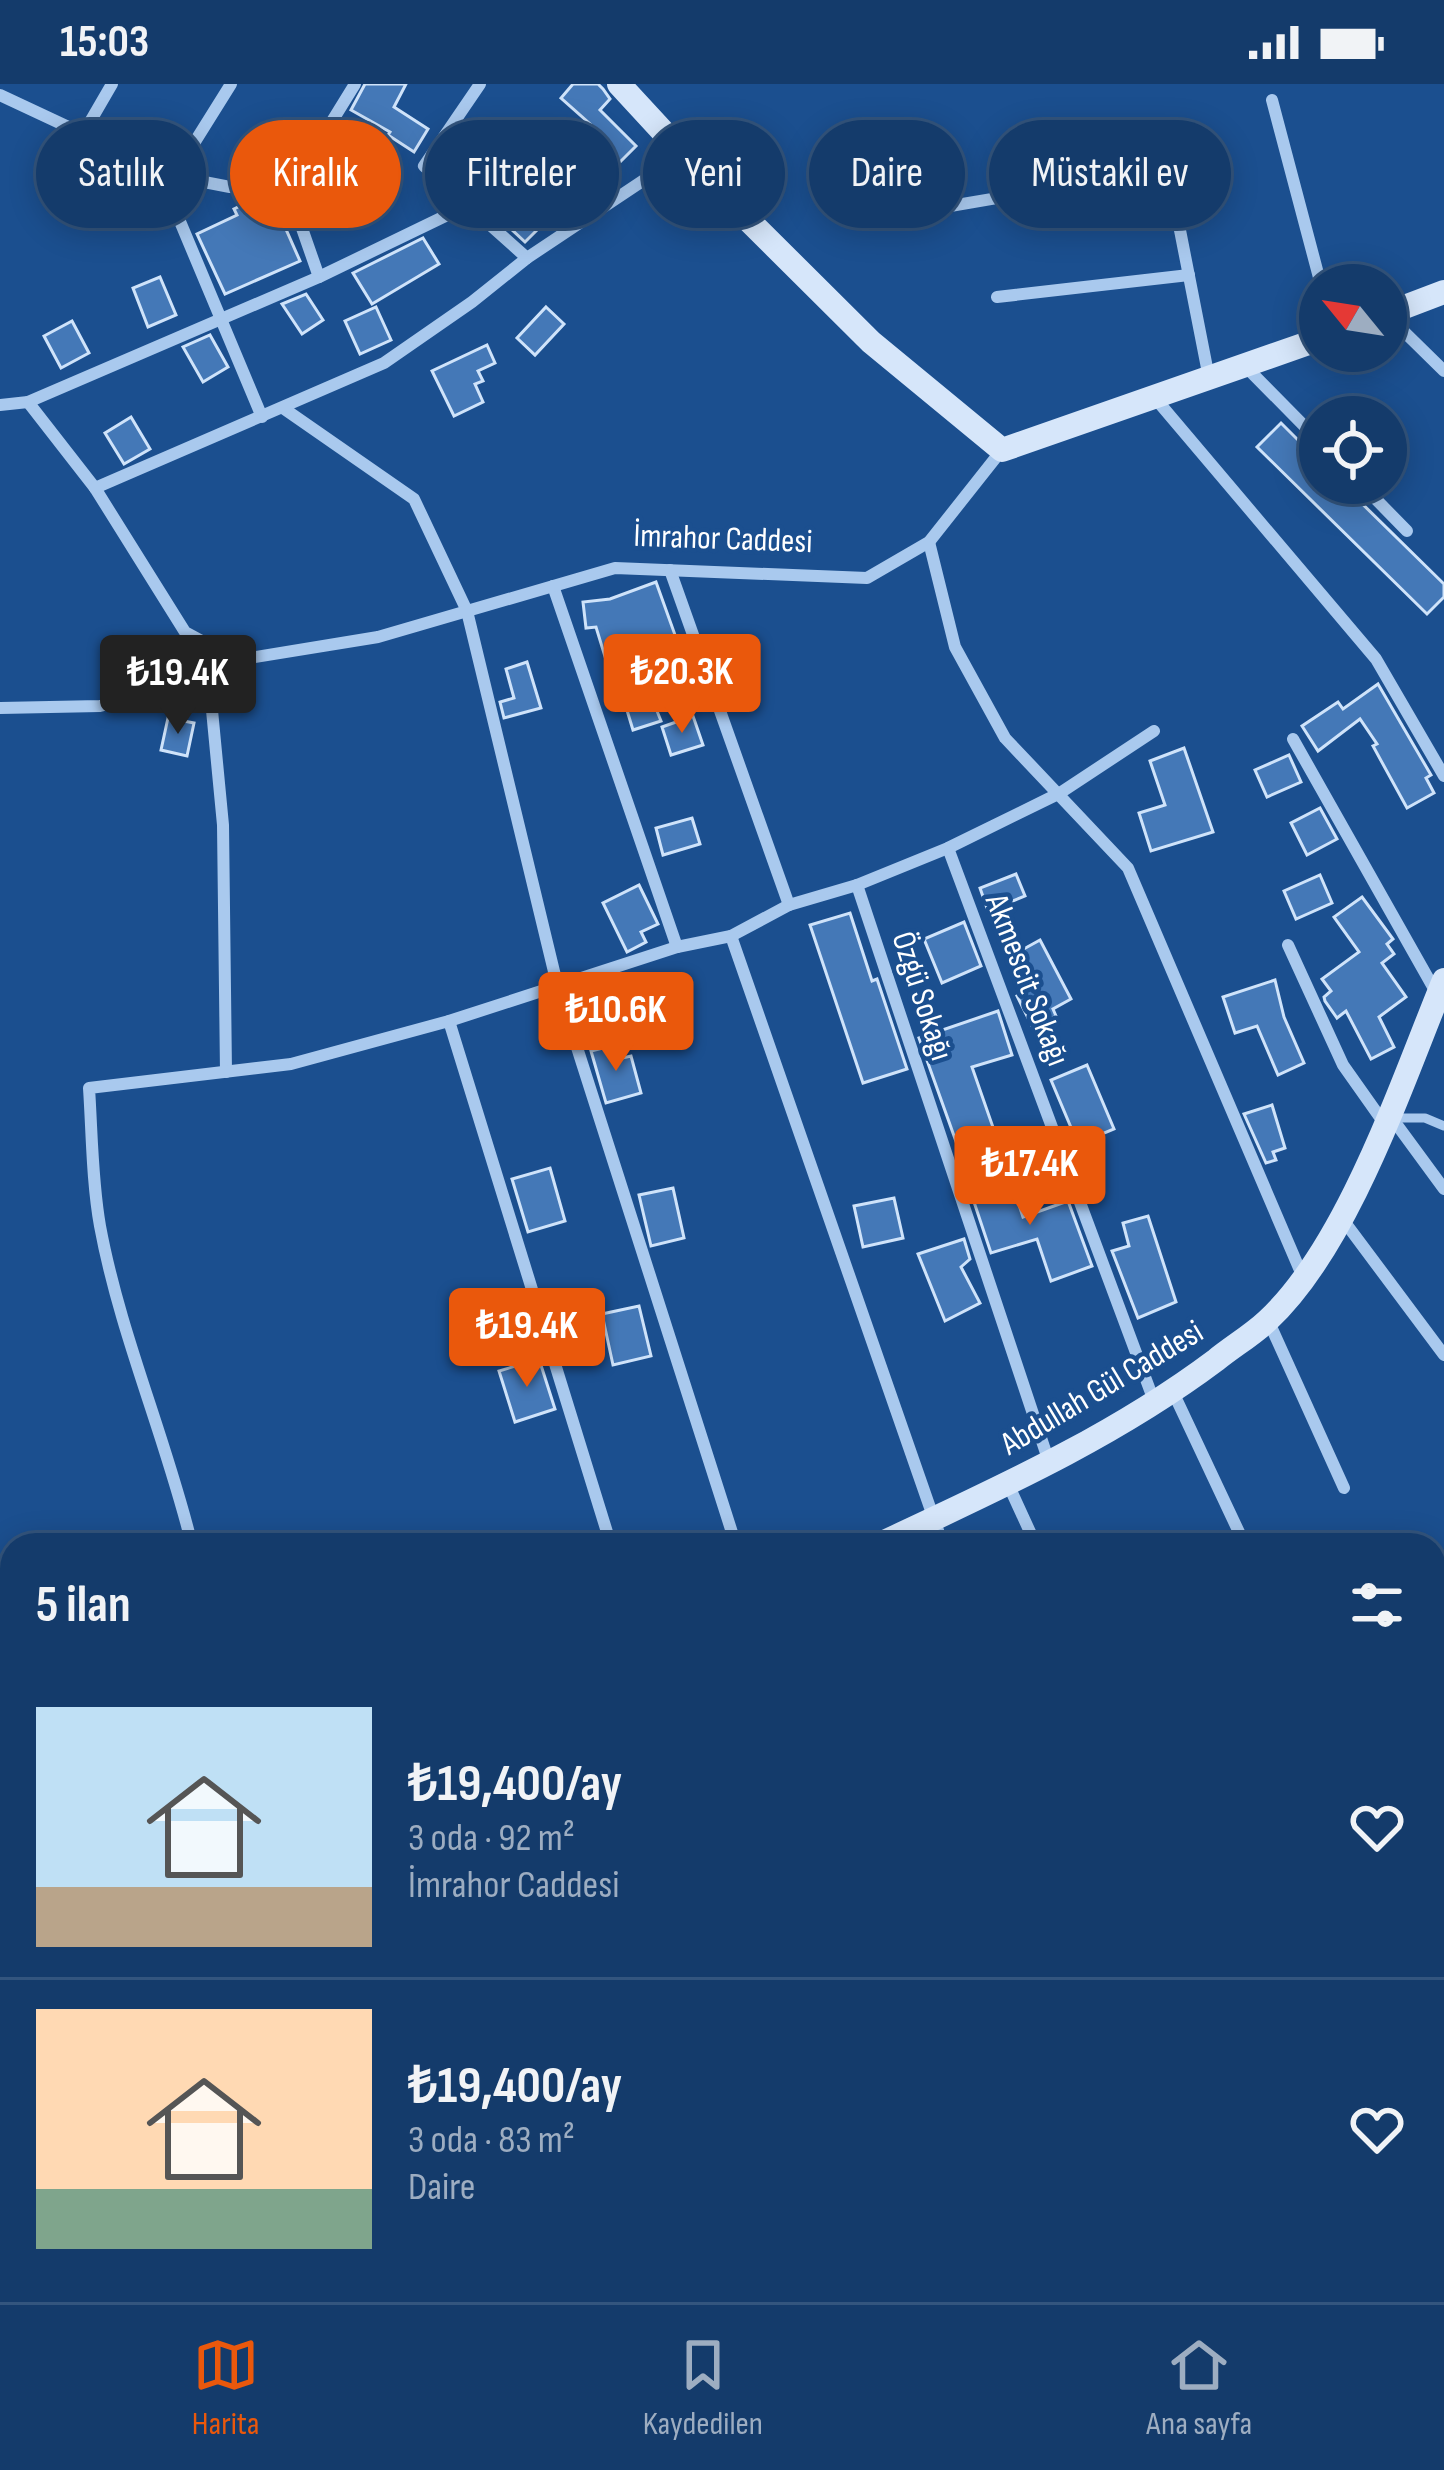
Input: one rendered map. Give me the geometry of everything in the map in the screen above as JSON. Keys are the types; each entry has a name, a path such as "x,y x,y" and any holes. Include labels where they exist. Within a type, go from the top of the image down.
{"street":[{"path":"90,120 112,84"},
{"path":"206,124 231,84"},
{"path":"333,120 355,84"},
{"path":"455,120 480,84"},
{"path":"619,84 652,120"},
{"path":"0,94 53,120"},
{"path":"1272,100 1315,264"},
{"path":"965,204 1168,169 1210,379"},
{"path":"95,488 384,363 643,181"},
{"path":"0,405 28,402 319,277 425,226"},
{"path":"182,228 262,417"},
{"path":"302,228 319,277"},
{"path":"492,228 527,258"},
{"path":"757,228 871,342 1002,450 1299,347"},
{"path":"997,297 1189,275"},
{"path":"1407,306 1444,292"},
{"path":"1407,335 1444,371"},
{"path":"1246,367 1299,421"},
{"path":"1155,398 1376,659 1444,776"},
{"path":"28,402 95,488 185,632 237,660"},
{"path":"283,408 414,499 467,611 558,988 732,1533"},
{"name":"İmrahor Caddesi","path":"0,708 100,706 208,680 237,660 378,638 615,568 867,578 929,542 1002,450"},
{"path":"1381,504 1407,531"},
{"path":"929,542 955,647 1005,738 1128,868 1303,1276"},
{"path":"670,570 789,905"},
{"path":"553,586 676,947"},
{"path":"208,680 223,825 226,1072"},
{"path":"189,1533 99,1223 88,1088 291,1064 449,1022 676,947 731,936 789,905 857,885 948,848 1060,793 1154,731"},
{"path":"1293,739 1442,991"},
{"name":"Akmescit Sokağı","path":"948,848 1164,1397 1238,1533"},
{"name":"Özgü Sokağı","path":"857,885 1050,1465"},
{"path":"731,936 937,1533"},
{"path":"1288,945 1343,1065 1444,1189"},
{"name":"Abdullah Gül Caddesi","path":"903,1533 1050,1465 1164,1397 1268,1320 1341,1217 1390,1119 1442,991"},
{"path":"449,1022 607,1533"},
{"path":"1341,1217 1444,1355"},
{"path":"1268,1320 1344,1488"},
{"path":"1007,1484 1030,1533"}],"lane":[{"path":"1390,1119 1425,1118 1444,1126"}],"building":[{"path":"365,84 406,84 394,107 425,127 425,134 414,152 401,144 401,120 369,120 351,110"},
{"path":"573,84 598,84 610,99 600,110 610,120 586,120 561,98"},
{"path":"619,129 636,146 619,163"},
{"path":"230,218 230,228 285,228 300,261 225,294 197,234"},
{"path":"510,228 539,228 525,242"},
{"path":"423,238 439,264 372,304 353,273"},
{"path":"160,277 176,315 148,327 133,288"},
{"path":"306,294 323,320 302,334 282,304"},
{"path":"376,307 391,340 360,354 345,321"},
{"path":"546,307 564,324 535,355 517,338"},
{"path":"72,321 89,353 61,368 44,336"},
{"path":"210,335 228,367 203,382 183,347"},
{"path":"487,345 495,363 478,371 483,381 475,384 483,402 454,416 432,371"},
{"path":"131,417 150,449 124,464 105,433"},
{"path":"1281,423 1299,441 1299,488 1257,447"},
{"path":"1315,504 1362,504 1444,584 1444,597 1427,614"},
{"path":"656,582 679,646 637,661 661,721 633,730 596,627 586,628 583,602 610,599"},
{"path":"527,662 541,708 504,718 500,702 514,698 506,669"},
{"path":"1378,684 1431,775 1426,778 1434,793 1407,808 1360,719 1318,751 1302,726 1338,702 1343,709"},
{"path":"693,716 703,745 671,755 662,727"},
{"path":"168,718 194,723 187,756 161,750"},
{"path":"1184,748 1213,832 1151,851 1139,813 1165,805 1150,761"},
{"path":"1289,755 1301,782 1267,797 1255,770"},
{"path":"1320,808 1337,839 1307,855 1291,823"},
{"path":"692,818 700,844 663,855 656,828"},
{"path":"1016,874 1025,896 988,911 980,888"},
{"path":"1320,875 1332,903 1296,919 1284,891"},
{"path":"639,885 658,924 641,932 646,942 627,952 603,903"},
{"path":"1362,897 1393,939 1387,944 1394,954 1382,963 1406,997 1379,1017 1394,1047 1371,1059 1346,1011 1337,1018 1325,1001 1331,991 1322,979 1359,952 1334,917"},
{"path":"850,913 907,1069 863,1083 810,925"},
{"path":"964,922 981,966 942,983 924,939"},
{"path":"1040,940 1071,999 1053,1009 1056,1016 1033,1028 1017,996 1038,985 1020,951"},
{"path":"1275,980 1284,1017 1304,1063 1278,1075 1257,1026 1235,1033 1223,997"},
{"path":"998,1011 1012,1055 972,1067 995,1133 958,1147 919,1038"},
{"path":"615,1045 618,1059 631,1056 641,1093 606,1103 591,1051"},
{"path":"1087,1065 1114,1129 1078,1144 1051,1080"},
{"path":"1272,1105 1285,1148 1273,1152 1276,1160 1266,1163 1244,1114"},
{"path":"550,1168 565,1221 528,1232 512,1179"},
{"path":"1009,1175 1023,1217 1068,1201 1092,1266 1051,1281 1037,1239 991,1253 969,1187"},
{"path":"673,1188 684,1238 651,1246 639,1195"},
{"path":"894,1198 903,1238 863,1247 854,1206"},
{"path":"1148,1216 1176,1302 1138,1318 1112,1251 1129,1246 1123,1223"},
{"path":"964,1239 970,1259 961,1267 980,1303 945,1321 918,1254"},
{"path":"639,1306 651,1356 613,1365 602,1314"},
{"path":"539,1359 555,1409 515,1422 499,1371"}]}
